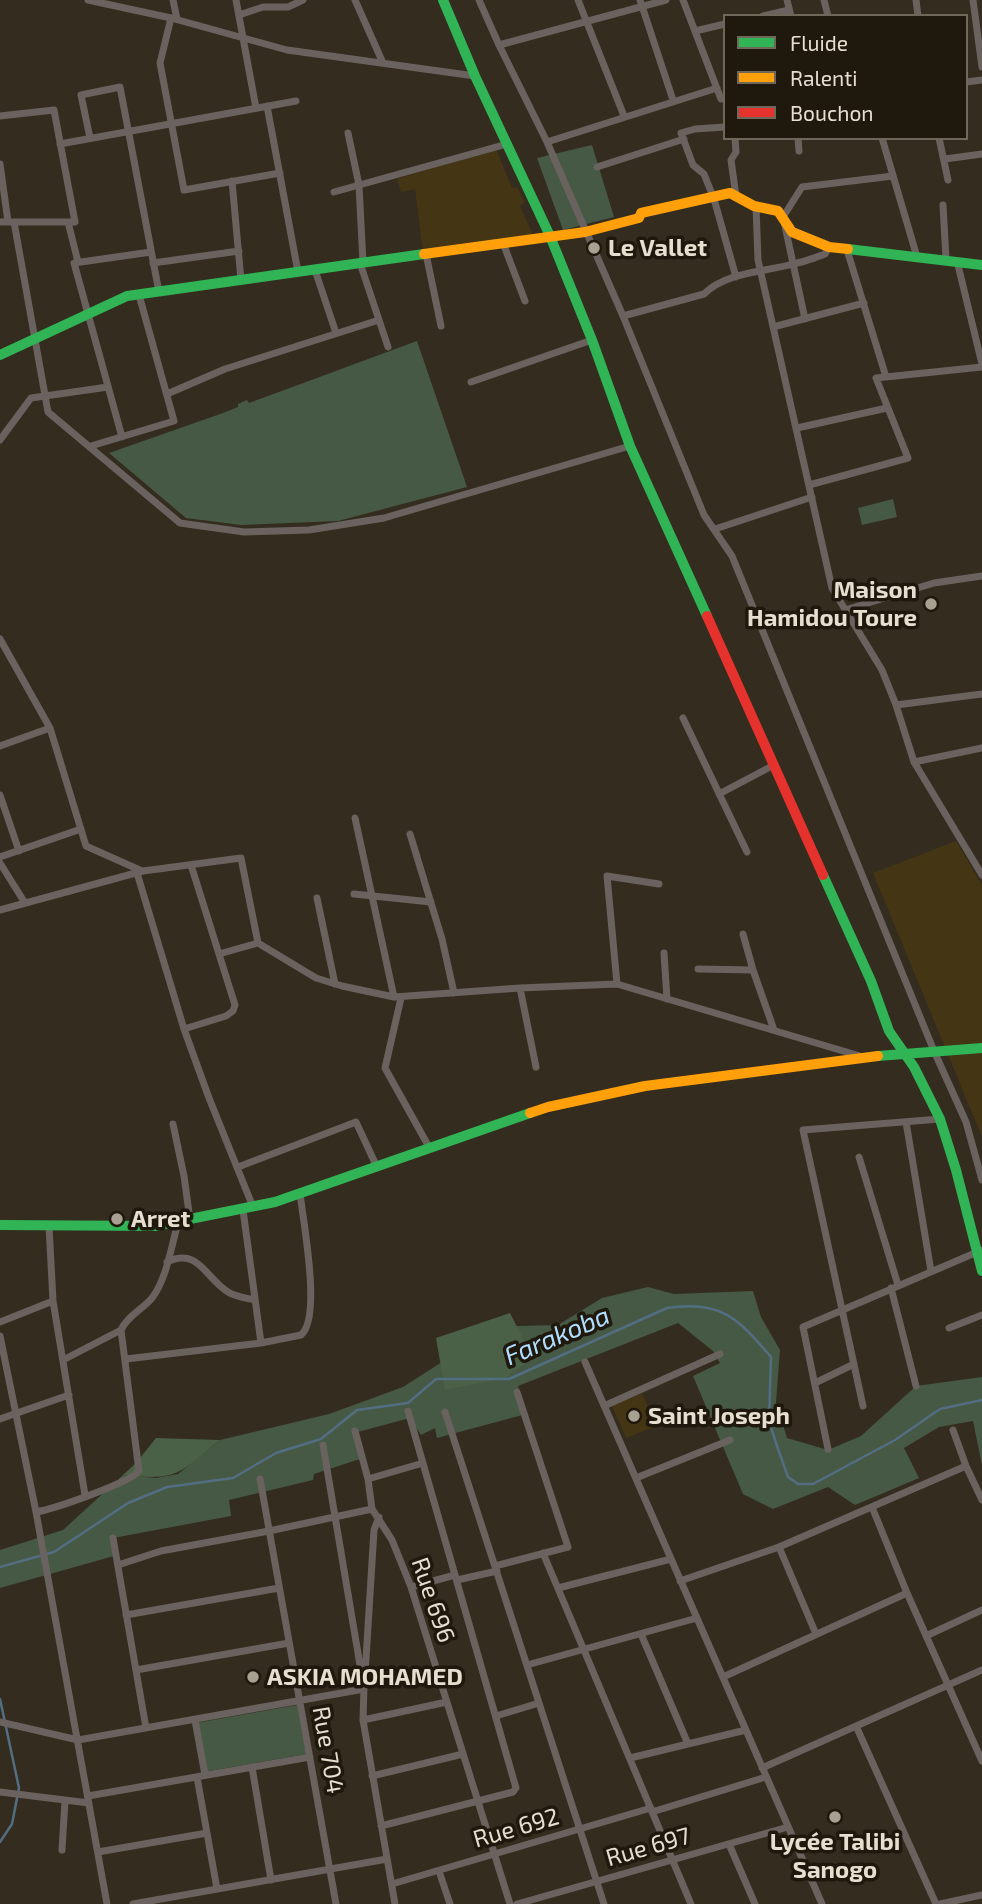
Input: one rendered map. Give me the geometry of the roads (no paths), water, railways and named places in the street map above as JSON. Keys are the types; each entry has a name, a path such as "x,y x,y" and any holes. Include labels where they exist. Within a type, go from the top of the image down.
{"street":[{"path":"88,0 174,18 288,50 475,76"},
{"path":"173,0 174,18 160,63 184,190 280,173"},
{"path":"236,0 256,108"},
{"path":"239,15 263,7 303,0"},
{"path":"355,0 383,63"},
{"path":"443,0 475,76 550,236 592,340 629,446 871,981 889,1031 914,1067 940,1119 980,1250 982,1271"},
{"path":"479,0 547,142 623,316 704,515 732,556 934,1051 966,1122 982,1180"},
{"path":"578,0 624,116"},
{"path":"499,46 641,3 666,0"},
{"path":"683,0 723,99"},
{"path":"788,0 790,13"},
{"path":"973,0 982,67"},
{"path":"641,3 673,100"},
{"path":"695,31 723,24"},
{"path":"90,138 81,95 120,88 159,292"},
{"path":"547,142 717,88"},
{"path":"60,144 296,101"},
{"path":"267,106 298,272"},
{"path":"0,116 54,110 75,222 7,222"},
{"path":"723,127 681,133 693,165 704,174 713,196 736,277"},
{"path":"348,133 359,186 362,263 388,347"},
{"path":"597,167 684,139"},
{"path":"735,140 736,152 732,160 736,196"},
{"path":"798,140 799,151"},
{"path":"883,140 918,257"},
{"path":"940,140 948,180"},
{"path":"334,192 506,144"},
{"path":"945,159 982,154"},
{"path":"0,164 7,222 35,339 48,411 180,523 244,532 344,527 384,518 629,446"},
{"path":"805,319 783,217 802,187 893,176"},
{"path":"232,181 241,280"},
{"path":"0,355 127,296 585,232 639,218 641,214 730,193 756,206 778,211 792,232 829,247 982,265"},
{"path":"809,485 908,458 877,378 982,366 951,260 943,205"},
{"path":"756,206 755,229 761,272 832,588 883,670 914,762 982,875"},
{"path":"68,222 78,262"},
{"path":"503,243 525,301"},
{"path":"623,316 704,294 713,285 736,277 795,264 825,254 829,247"},
{"path":"848,250 886,377"},
{"path":"153,263 239,251"},
{"path":"122,437 74,263 151,252"},
{"path":"426,254 441,326"},
{"path":"315,270 336,333"},
{"path":"91,446 174,421 139,295"},
{"path":"774,327 864,303"},
{"path":"167,394 225,369 379,320"},
{"path":"471,382 592,340"},
{"path":"0,440 31,398 108,387"},
{"path":"797,428 887,408"},
{"path":"715,529 812,497"},
{"path":"845,610 934,583 982,576"},
{"path":"0,639 50,729 86,846 140,872 184,1029 237,1167 248,1208 261,1343"},
{"path":"897,705 982,694"},
{"path":"683,718 747,852"},
{"path":"0,746 50,729"},
{"path":"914,762 982,748"},
{"path":"719,793 774,765"},
{"path":"0,795 19,851"},
{"path":"355,818 398,998 384,1068 429,1147"},
{"path":"0,857 81,829"},
{"path":"410,834 431,902 454,993"},
{"path":"0,909 140,872 241,858 258,943"},
{"path":"0,863 25,903"},
{"path":"184,1029 226,1016 233,1012 235,1005 191,865"},
{"path":"617,984 607,876 659,884"},
{"path":"354,894 431,902"},
{"path":"317,898 335,984"},
{"path":"743,934 774,1030"},
{"path":"219,954 258,943 316,978 398,998 520,988 617,984 864,1057"},
{"path":"664,953 667,999"},
{"path":"698,969 753,970"},
{"path":"520,988 536,1067"},
{"path":"0,1225 155,1226 178,1223 248,1208 300,1193 548,1107 645,1086 864,1057 982,1048"},
{"path":"863,1406 803,1130 940,1119"},
{"path":"237,1167 356,1122 376,1165"},
{"path":"906,1122 931,1270"},
{"path":"173,1124 190,1220"},
{"path":"859,1157 895,1287 916,1386"},
{"path":"126,1359 261,1343 302,1335 306,1331 312,1308 300,1193"},
{"path":"36,1512 64,1506 85,1495 129,1480 139,1471 121,1330 124,1323 159,1287 178,1223"},
{"path":"49,1226 53,1301 85,1495"},
{"path":"828,1450 803,1327 980,1250"},
{"path":"167,1262 177,1257 196,1261 229,1293 256,1300"},
{"path":"0,1322 53,1301"},
{"path":"949,1328 982,1315"},
{"path":"63,1360 121,1330"},
{"path":"0,1336 36,1512 107,1904"},
{"path":"604,1406 720,1354"},
{"path":"585,1362 822,1904"},
{"path":"815,1383 854,1364"},
{"path":"411,1587 496,1569 568,1547 517,1391"},
{"path":"0,1419 69,1395"},
{"path":"381,1826 478,1802 513,1792 516,1788 408,1410"},
{"path":"445,1412 604,1904"},
{"path":"953,1430 982,1500"},
{"path":"118,1565 161,1552 372,1509 368,1479 355,1431"},
{"path":"636,1478 730,1440"},
{"path":"323,1445 364,1689"},
{"path":"368,1479 423,1463"},
{"path":"680,1581 779,1548 966,1466"},
{"name":"Rue 704","path":"260,1479 336,1904"},
{"path":"872,1507 947,1686 982,1761"},
{"name":"Rue 696","path":"372,1509 392,1540 411,1587 510,1904"},
{"path":"379,1517 374,1530 363,1720 395,1904"},
{"path":"113,1538 146,1728"},
{"path":"779,1548 816,1634"},
{"path":"544,1553 691,1904"},
{"path":"558,1588 671,1559"},
{"path":"126,1615 279,1588"},
{"path":"723,1677 907,1593"},
{"path":"926,1636 982,1610"},
{"path":"527,1665 697,1618"},
{"path":"641,1634 688,1744"},
{"path":"136,1670 289,1643"},
{"path":"762,1768 982,1670"},
{"path":"0,1722 78,1740 364,1689"},
{"path":"363,1720 447,1702"},
{"path":"496,1716 539,1703"},
{"path":"195,1720 207,1833 217,1889"},
{"path":"856,1726 938,1904 982,1895"},
{"path":"630,1758 746,1730"},
{"path":"372,1776 463,1754"},
{"path":"0,1792 65,1801 88,1800 310,1757"},
{"path":"252,1767 271,1880"},
{"name":"Rue 692","path":"392,1884 766,1777"},
{"path":"62,1850 65,1801"},
{"name":"Rue 697","path":"517,1904 788,1827"},
{"path":"98,1852 207,1833"},
{"path":"729,1844 755,1904"},
{"path":"133,1904 178,1900 217,1889 387,1859"},
{"path":"439,1871 450,1904"}],"waterway":[{"name":"Farakoba","path":"0,1567 54,1552 128,1503 167,1487 233,1478 276,1453 321,1439 357,1410 408,1403 436,1379 509,1379 667,1308 701,1307 727,1315 738,1322 771,1357 769,1421 788,1477 798,1484 813,1484 895,1440 940,1409 982,1400"},
{"path":"0,1699 19,1788 12,1824 0,1842"}],"place":[{"name":"Le Vallet","path":"594,248"},
{"name":"Maison Hamidou Toure","path":"931,604"},
{"name":"Arret","path":"117,1219"},
{"name":"Saint Joseph","path":"634,1416"},
{"name":"ASKIA MOHAMED","path":"253,1677"},
{"name":"Lycée Talibi Sanogo","path":"835,1817"}]}
